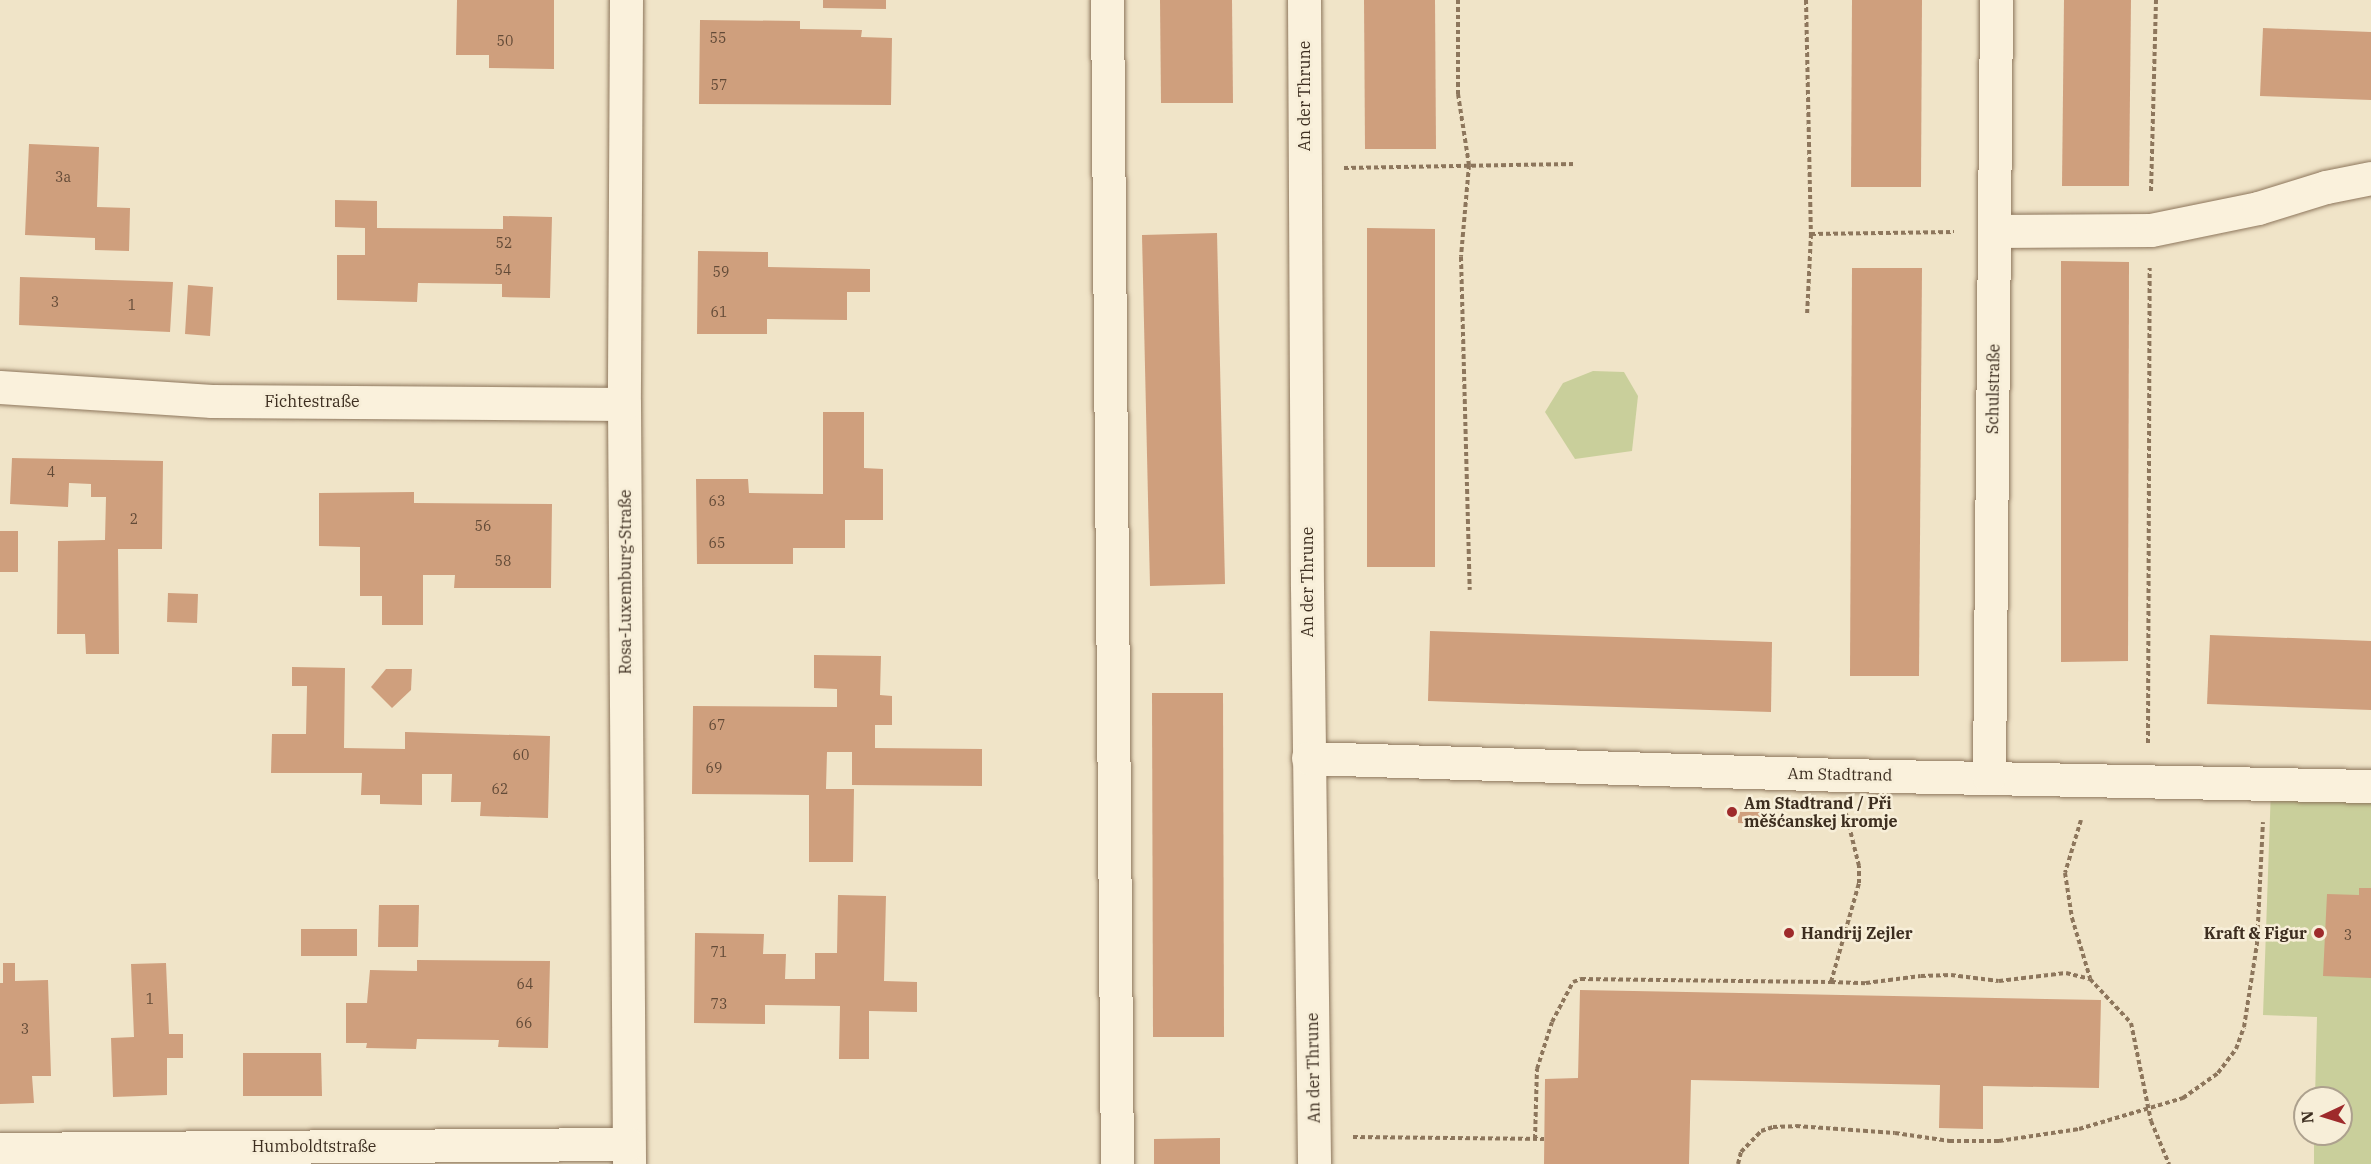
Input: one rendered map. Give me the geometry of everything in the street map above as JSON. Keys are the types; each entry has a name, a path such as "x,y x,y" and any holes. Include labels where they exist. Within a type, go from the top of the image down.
{"street":[{"name":"Rosa-Luxemburg-Straße","path":"626,0 624,404 628,1154"},
{"path":"1107,0 1117,1164"},
{"name":"An der Thrune","path":"1304,0 1308,758 1314,1151"},
{"name":"Schulstraße","path":"1989,777 1996,0"},
{"path":"1994,231 2151,230 2258,208 2326,187 2371,178"},
{"name":"Fichtestraße","path":"0,387 212,401 624,404"},
{"name":"Am Stadtrand","path":"1308,758 1844,775 2371,786"},
{"name":"Humboldtstraße","path":"0,1149 628,1154"}],"path":[{"path":"1458,0 1458,94 1469,165 1461,257 1470,590"},
{"path":"1806,0 1811,234 1807,316"},
{"path":"2148,782 2151,230 2156,0"},
{"path":"1304,169 1576,164"},
{"path":"1811,234 1994,231"},
{"path":"1830,982 1859,884 1859,866 1844,803 1844,775"},
{"path":"2083,780 2081,820 2066,873 2072,918 2090,979 2131,1023 2148,1110 2169,1164"},
{"path":"1738,1164 1741,1152 1761,1131 1773,1127 1796,1126 1895,1133 1949,1141 1999,1141 2079,1129 2148,1110 2183,1098 2218,1073 2236,1049 2244,1027 2258,944 2265,784"},
{"path":"1535,1139 1537,1068 1552,1022 1573,982 1581,979 1866,983 1921,976 1951,975 1998,981 2066,973 2090,979"},
{"path":"1314,1151 1544,1139"}],"green space":[{"path":"1593,371 1624,372 1638,396 1632,451 1575,459 1545,412 1563,383"},
{"name":"Kraft & Figur","path":"2271,788 2371,790 2371,1164 2314,1164 2314,1146 2353,1146 2353,1086 2315,1086 2317,1017 2263,1015"}],"building":[{"path":"457,0 554,0 554,69 489,68 489,55 456,55"},
{"path":"823,0 886,0 886,9 823,8"},
{"path":"1160,0 1232,0 1233,103 1161,103"},
{"path":"1364,0 1435,0 1436,149 1365,149"},
{"path":"1852,0 1922,0 1921,187 1851,187"},
{"path":"2064,0 2131,0 2129,186 2062,186"},
{"path":"700,20 800,21 800,29 862,30 861,37 892,38 891,105 699,104"},
{"path":"2263,28 2371,32 2371,100 2260,96"},
{"path":"29,144 99,147 97,207 130,208 129,251 95,250 95,238 25,235"},
{"path":"335,200 377,201 377,228 503,229 503,216 552,217 550,298 502,297 502,284 418,283 417,302 337,300 337,255 365,255 365,228 335,227"},
{"path":"1367,228 1435,229 1435,567 1367,567"},
{"path":"1217,233 1225,584 1150,586 1142,235"},
{"path":"698,251 768,252 768,267 870,269 870,292 847,292 847,320 767,319 767,334 697,334"},
{"path":"2061,261 2129,262 2128,661 2061,662"},
{"path":"1852,268 1922,268 1919,676 1850,676"},
{"path":"20,277 173,282 170,332 19,325"},
{"path":"188,285 213,287 210,336 185,334"},
{"path":"823,412 864,412 864,468 883,469 883,520 845,520 845,548 793,548 793,564 697,564 696,479 748,479 749,493 823,494"},
{"path":"12,458 163,461 162,549 118,549 119,654 86,654 85,634 57,634 58,541 105,540 106,497 91,497 91,484 69,483 68,507 10,504"},
{"path":"414,492 414,503 552,504 551,588 454,588 455,575 423,575 423,625 382,625 382,596 360,596 360,547 319,546 319,493"},
{"path":"0,531 18,531 18,572 0,572"},
{"path":"168,593 198,594 197,623 167,622"},
{"path":"1430,631 1772,642 1771,712 1428,701"},
{"path":"2210,635 2371,641 2371,710 2207,704"},
{"path":"814,655 881,656 880,695 892,696 892,725 875,725 875,748 982,749 982,786 852,785 852,752 827,752 826,789 854,789 853,862 809,862 809,795 692,794 693,706 837,707 837,689 814,688"},
{"path":"292,667 345,668 344,748 405,749 405,732 550,736 548,818 480,816 481,802 451,802 452,774 422,774 422,805 380,804 380,795 361,795 362,773 271,773 272,734 306,734 307,686 292,686"},
{"path":"386,669 412,669 411,690 392,708 371,687"},
{"path":"1152,693 1223,693 1224,1037 1153,1037"},
{"path":"1738,812 1760,812 1760,824 1738,823"},
{"path":"2359,888 2371,888 2371,978 2323,976 2327,894 2359,895"},
{"path":"838,895 886,896 884,981 917,982 917,1012 869,1011 869,1059 839,1059 840,1006 765,1005 765,1024 694,1023 695,933 764,934 763,954 786,954 785,979 815,979 815,953 837,953"},
{"path":"379,905 419,905 418,947 378,947"},
{"path":"301,929 357,929 357,956 301,956"},
{"path":"417,960 550,961 548,1048 498,1047 499,1040 417,1039 416,1049 366,1048 367,1043 346,1043 346,1003 367,1003 370,970 417,971"},
{"path":"3,963 15,963 15,981 48,980 51,1076 32,1076 34,1103 0,1104 0,983 3,983"},
{"path":"166,963 169,1034 183,1034 183,1058 167,1058 167,1095 113,1097 111,1038 134,1037 131,964"},
{"path":"1580,990 2101,1000 2099,1088 1983,1086 1983,1129 1939,1128 1940,1085 1691,1080 1689,1164 1544,1164 1545,1079 1578,1078"},
{"path":"243,1053 321,1053 322,1096 243,1096"},
{"path":"1220,1138 1220,1164 1154,1164 1154,1139"}],"place":[{"name":"Am Stadtrand / Při měšćanskej kromje","path":"1732,812"},
{"name":"Handrij Zejler","path":"1789,933"},
{"name":"Kraft & Figur","path":"2319,933"}]}
